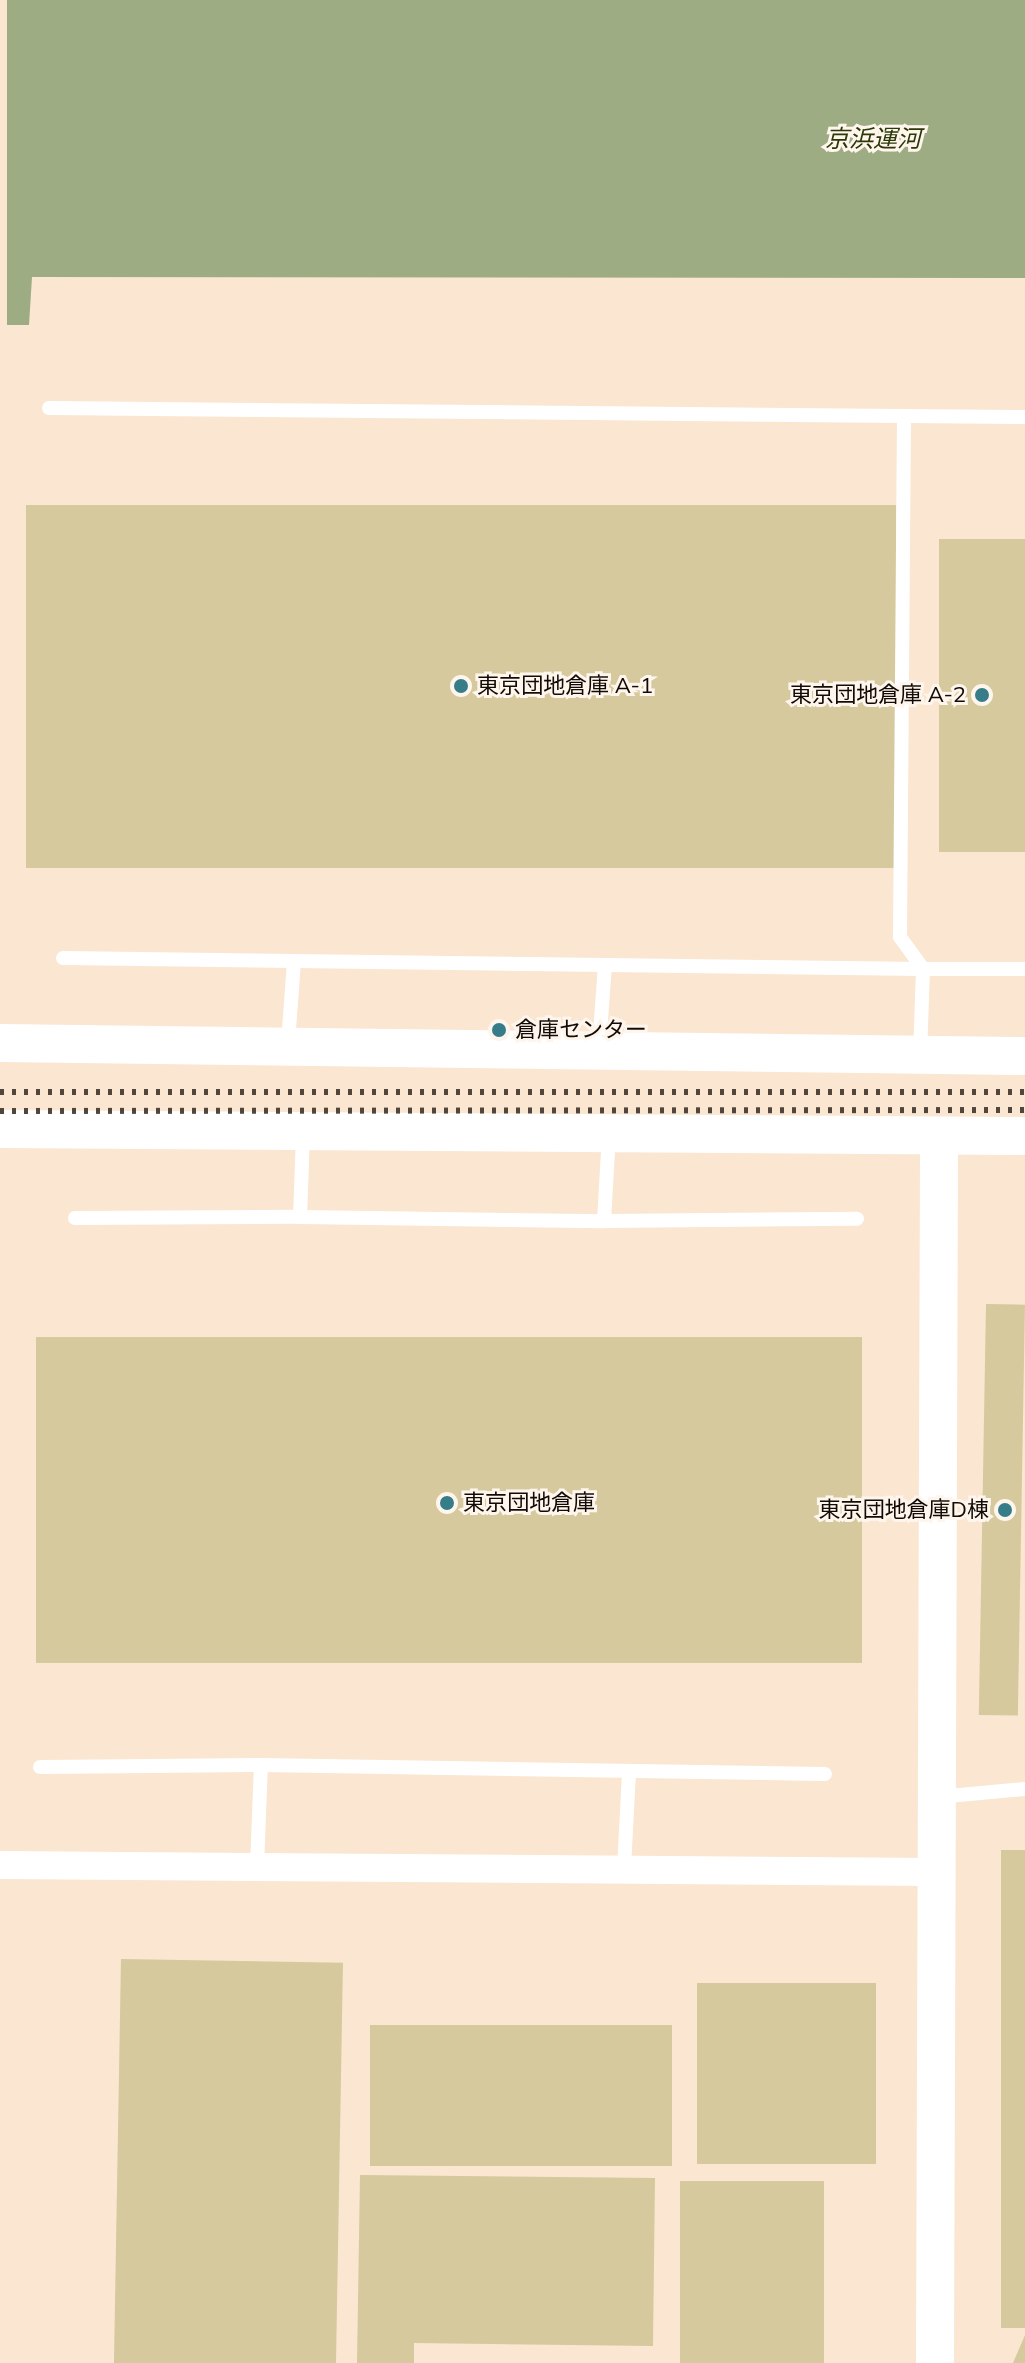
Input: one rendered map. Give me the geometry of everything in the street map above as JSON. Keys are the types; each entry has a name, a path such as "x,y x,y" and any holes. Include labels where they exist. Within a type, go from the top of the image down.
{"street":[{"path":"0,1043 1025,1056"},
{"path":"0,1129 1025,1136"},
{"path":"935,2363 939,1136"},
{"path":"0,1865 936,1872"}],"lane":[{"path":"49,408 1025,417"},
{"path":"904,416 900,937 923,969 920,1055"},
{"path":"63,958 1025,969"},
{"path":"288,1048 294,961"},
{"path":"599,1052 605,965"},
{"path":"300,1217 303,1131"},
{"path":"604,1221 609,1134"},
{"path":"75,1218 857,1219"},
{"path":"257,1867 261,1765"},
{"path":"40,1767 261,1765 825,1774"},
{"path":"624,1868 629,1771"},
{"path":"936,1797 1025,1789"}],"water":[{"name":"京浜運河","path":"0,0 1025,0 1025,278 32,277 29,325 0,325"}],"pier":[{"path":"0,0 7,0 7,329 0,329"}],"building":[{"name":"東京団地倉庫 A-1","path":"26,505 896,505 896,868 26,868"},
{"name":"東京団地倉庫 A-2","path":"939,539 1025,539 1025,852 939,852"},
{"name":"東京団地倉庫D棟","path":"986,1304 1025,1305 1018,1716 979,1715"},
{"name":"東京団地倉庫","path":"36,1337 862,1337 862,1663 36,1663"},
{"path":"1001,1850 1025,1850 1025,2328 1001,2328"},
{"path":"121,1959 343,1963 336,2363 114,2363"},
{"path":"697,1983 876,1983 876,2164 697,2164"},
{"path":"370,2025 672,2025 672,2166 370,2166"},
{"path":"360,2175 655,2178 653,2346 414,2343 414,2363 357,2363"},
{"path":"680,2181 824,2181 824,2363 680,2363"},
{"path":"1025,2335 1025,2363 1013,2363"}],"railway":[{"path":"0,1092 1025,1092"},
{"path":"0,1111 1025,1110"}],"place":[{"name":"東京団地倉庫 A-1","path":"461,686"},
{"name":"東京団地倉庫 A-2","path":"982,695"},
{"name":"倉庫センター","path":"499,1030"},
{"name":"東京団地倉庫","path":"447,1503"},
{"name":"東京団地倉庫D棟","path":"1005,1510"}]}
